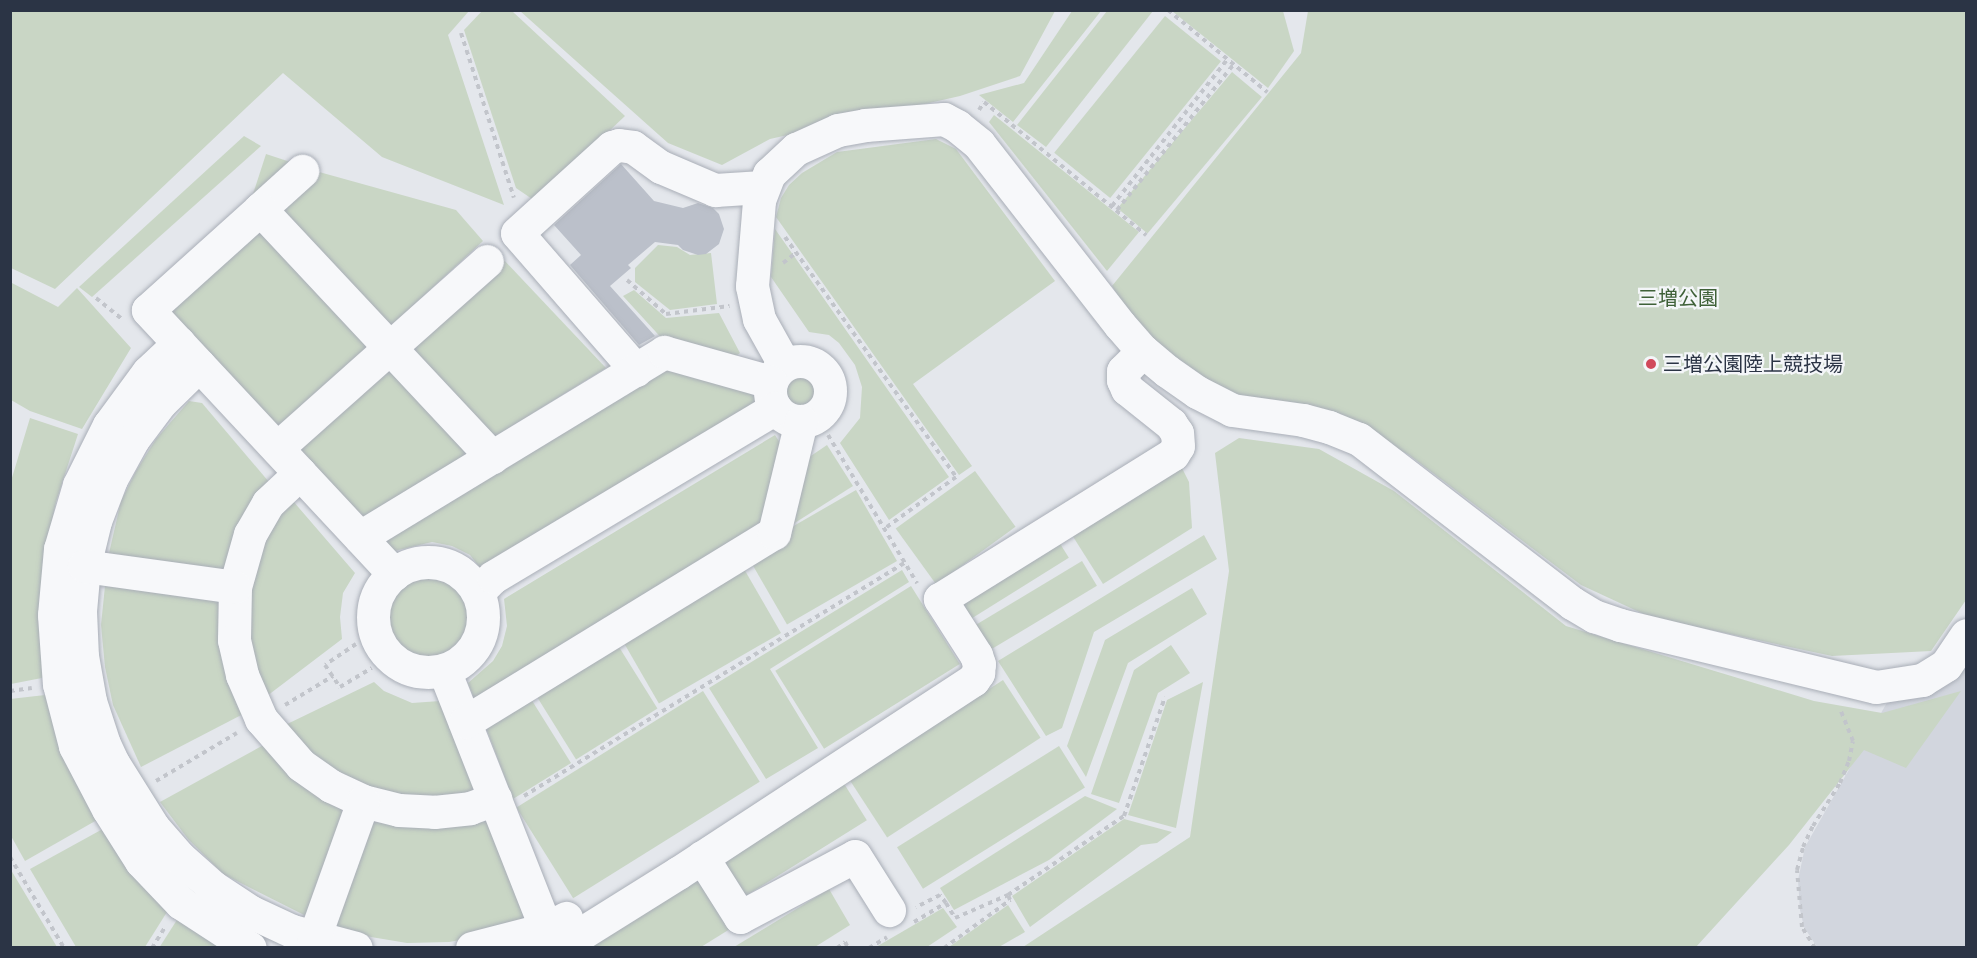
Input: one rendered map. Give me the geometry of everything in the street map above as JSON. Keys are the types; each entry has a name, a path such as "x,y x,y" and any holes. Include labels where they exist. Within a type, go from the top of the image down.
{"street":[{"path":"465,722 774,533 790,398 754,302 752,269 770,229 762,187 780,161 814,139 865,125 944,119 968,133 979,144 1143,351 1197,392 1232,410 1303,420 1359,439 1572,603 1594,616 1620,626 1876,687 1922,680 1946,665 1966,635"},
{"path":"636,370 517,233 612,147 619,145 633,147 661,167 715,190 762,187"},
{"path":"302,171 148,310 394,574"},
{"path":"260,209 492,457"},
{"path":"278,448 487,261"},
{"path":"472,948 550,938 668,859 702,857 973,680 978,674 979,664 976,654 940,599 1173,454 1178,446 1177,433 1172,424 1127,389 1123,380 1124,371 1143,351"},
{"path":"360,537 664,352 790,398"},
{"path":"189,354 160,403 133,439 111,479 95,521 84,566 80,611 82,656 90,701 104,744 132,795 153,827 179,857 213,887 251,912 292,931 356,948"},
{"path":"189,354 148,372 109,425 79,485 60,549 54,615 59,684 75,746 108,809 141,861 181,903 250,948"},
{"path":"478,592 494,577 790,398"},
{"path":"300,473 268,503 250,534 235,587 234,640 242,675 261,719 301,765 331,786 363,801 399,810 434,812 498,805"},
{"path":"420,563 447,565 470,580 478,592 484,624 471,653 459,664 444,670 417,672 392,659 383,649 377,636 374,609 381,590 394,574 420,563"},
{"path":"84,566 235,587"},
{"path":"444,670 550,938"},
{"path":"314,938 363,801"},
{"path":"702,857 740,916 855,856 889,910"}],"path":[{"path":"1168,10 1267,92"},
{"path":"460,33 524,227"},
{"path":"1112,206 1227,60"},
{"path":"1117,210 1233,65"},
{"path":"975,115 984,102 1146,235"},
{"path":"770,229 796,253 956,477 884,529"},
{"path":"781,265 796,253"},
{"path":"627,280 666,314 754,302"},
{"path":"96,298 122,318"},
{"path":"790,398 884,529 930,606 940,599"},
{"path":"498,805 904,563"},
{"path":"356,644 325,665 340,687 372,668"},
{"path":"132,795 333,676"},
{"path":"946,903 955,918 1008,895 1125,816 1165,696"},
{"path":"1815,948 1802,927 1796,880 1803,847 1840,783 1849,761 1852,734 1841,708 1836,705"},
{"path":"10,857 64,948"},
{"path":"944,948 1010,900 1008,895"},
{"path":"837,948 845,942 848,948"}],"shaded area":[{"path":"1966,659 1966,947 1817,947 1804,927 1800,910 1798,880 1805,847 1889,699 1906,699 1926,690"}],"green space":[{"path":"10,11 469,11 448,35 504,205 382,157 283,73 55,289 11,268"},
{"path":"482,11 512,11 625,116 535,201 516,188 464,30"},
{"path":"520,11 1055,11 1020,76 960,96 770,139 722,165 668,143"},
{"path":"1072,11 1101,11 1013,122 979,95 1024,83"},
{"path":"1107,11 1153,11 1046,147 1017,125"},
{"path":"1172,11 1283,11 1294,51 1268,88"},
{"name":"三増公園陸上競技場","path":"1308,11 1966,11 1966,600 1931,651 1832,656 1650,617 1581,585 1409,455 1349,422 1226,392 1141,333 1112,286 1301,53"},
{"path":"1165,16 1221,61 1110,198 1054,153"},
{"path":"1232,72 1262,97 1147,233 1118,208"},
{"path":"994,115 1139,232 1107,271 989,122"},
{"path":"244,136 261,146 92,297 79,287"},
{"path":"936,139 956,149 1055,281 913,384 972,466 959,475 776,217 781,198 789,185 802,173 837,152"},
{"path":"266,154 293,163 227,365 200,357"},
{"path":"312,170 456,210 483,241 388,329 271,209"},
{"path":"258,221 370,346 269,437 157,312"},
{"path":"775,229 949,477 889,520 840,443 860,418 862,387 855,365 839,343 829,335 809,332 771,277"},
{"path":"658,245 677,247 690,255 711,253 717,304 670,310 635,282 635,268"},
{"path":"503,259 606,368 491,439 403,348"},
{"path":"10,282 58,307 77,288 131,348 82,429 30,411 11,400"},
{"path":"634,290 666,318 719,313 740,353 729,361 666,343 623,296"},
{"path":"666,362 760,393 756,403 481,569 470,555 452,546 432,542 386,553 377,537"},
{"path":"388,364 469,453 364,518 294,449"},
{"path":"798,368 815,374 820,382 820,399 807,411 789,409 779,385"},
{"path":"189,401 202,403 269,482 224,578 107,562 121,501 136,471 156,439"},
{"path":"30,418 78,434 56,502 45,554 52,676 11,684 11,481"},
{"path":"775,435 782,446 767,530 477,706 468,683 493,661 502,646 507,626 504,599"},
{"path":"1239,438 1319,449 1394,491 1566,626 1814,701 1882,713 1961,691 1906,768 1864,750 1789,845 1696,947 1023,947 1190,837 1229,571 1215,453"},
{"path":"827,445 853,486 790,526 796,466"},
{"path":"1182,468 1189,482 1192,528 1103,584 1072,535"},
{"path":"975,471 1016,527 936,584 896,529"},
{"path":"856,490 897,561 787,625 746,554"},
{"path":"287,494 355,573 343,593 340,617 342,639 263,699 243,624 252,555"},
{"path":"1054,534 1069,558 968,621 953,597"},
{"path":"1204,535 1217,559 1094,632 1062,728 1046,736 998,661"},
{"path":"1082,561 1097,586 986,652 971,627"},
{"path":"740,562 781,633 659,704 618,632"},
{"path":"428,570 447,573 462,584 473,599 476,618 473,637 462,652 447,663 428,666 409,663 394,652 383,637 380,618 383,599 394,584 409,573"},
{"path":"902,570 909,582 770,669 818,748 766,779 709,688"},
{"path":"106,576 225,596 249,711 141,767 113,705 105,667 101,625"},
{"path":"911,586 960,664 824,749 775,671"},
{"path":"1192,588 1207,614 1128,663 1086,777 1067,746 1105,640"},
{"path":"614,639 657,709 576,759 533,690"},
{"path":"1171,645 1190,673 1158,693 1119,803 1091,794 1134,670"},
{"path":"1003,680 1041,738 887,838 850,780"},
{"path":"374,682 384,691 412,703 440,701 479,796 434,804 337,782 281,727"},
{"path":"1203,682 1176,828 1128,815 1167,700"},
{"path":"526,691 571,763 513,799 483,720"},
{"path":"703,691 760,782 573,898 516,808"},
{"path":"54,694 104,816 25,861 11,836 10,699"},
{"path":"269,742 353,806 310,918 223,874 188,839 160,802"},
{"path":"1059,746 1085,788 923,889 897,847"},
{"path":"843,782 867,820 744,897 720,859"},
{"path":"1085,796 1117,809 1049,860 954,910 940,888"},
{"path":"485,812 532,923 490,935 449,942 407,943 371,937 329,925 367,813"},
{"path":"1124,819 1172,832 1157,843 1141,845 1030,927 1012,896"},
{"path":"110,825 172,904 145,947 76,947 30,869"},
{"path":"11,870 57,947 11,947"},
{"path":"698,879 730,929 701,947 584,947"},
{"path":"829,889 850,925 815,947 734,947"},
{"path":"1008,905 1025,932 999,947 949,947"},
{"path":"943,908 957,927 927,947 876,947"},
{"path":"182,912 233,948 159,948"}],"building":[{"path":"621,164 654,201 683,208 698,203 713,208 719,214 724,229 719,244 706,254 698,255 683,250 678,245 655,242 628,265 631,268 610,286 655,336 639,345 570,265 581,255 554,225"}],"place":[{"name":"三増公園陸上競技場","path":"1651,364"}],"park label":[{"name":"三増公園","path":"1678,298"}]}
